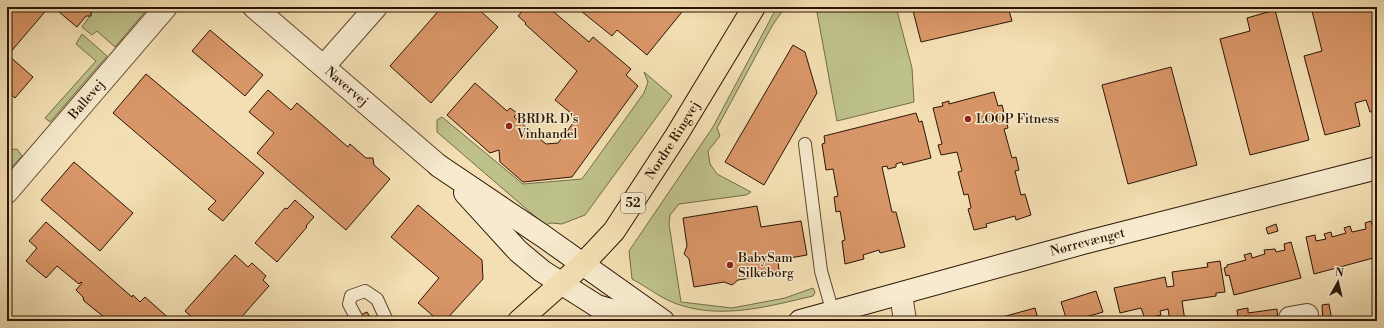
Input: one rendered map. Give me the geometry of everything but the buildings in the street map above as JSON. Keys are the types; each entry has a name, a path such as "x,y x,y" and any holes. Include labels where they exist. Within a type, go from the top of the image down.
{"main road":[{"name":"Nordre Ringvej","path":"519,321 563,283 614,231 676,136 751,11"}],"street":[{"name":"Ballevej","path":"7,192 166,7"},
{"name":"Navervej","path":"254,7 440,166 583,264"},
{"path":"324,66 376,7"},
{"name":"Navervej","path":"440,166 518,251 542,271 563,283"},
{"name":"Nørrevænget","path":"800,321 1083,243 1377,168"},
{"path":"583,264 663,321"},
{"path":"563,283 597,306 649,321"},
{"path":"901,294 905,321"}],"lane":[{"path":"805,144 822,271 833,313"},
{"path":"358,321 349,304 351,296 365,291 377,299 387,321"}],"green space":[{"path":"96,7 149,7 115,47 97,31 92,35 82,27"},
{"path":"777,7 785,7 772,26 717,128 720,136 708,151 710,164 717,174 751,192 746,195 679,204 670,215 669,224 681,302 732,308 785,298 813,288 815,292 813,296 745,310 711,311 694,309 671,302 632,279 629,251 713,127"},
{"path":"816,7 896,7 912,68 914,102 837,121"},
{"path":"82,34 107,56 50,122 45,118 96,61 76,44"},
{"path":"644,72 672,96 585,215 562,224 551,223 545,225 437,132 437,120 442,117 523,184 582,179 644,93 648,82"},
{"path":"17,149 22,156 7,172 7,150"}],"place":[{"name":"LOOP Fitness","path":"968,119"},
{"name":"BRDR. D's Vinhandel","path":"509,126"},
{"name":"BabySam Silkeborg","path":"730,265"}]}
